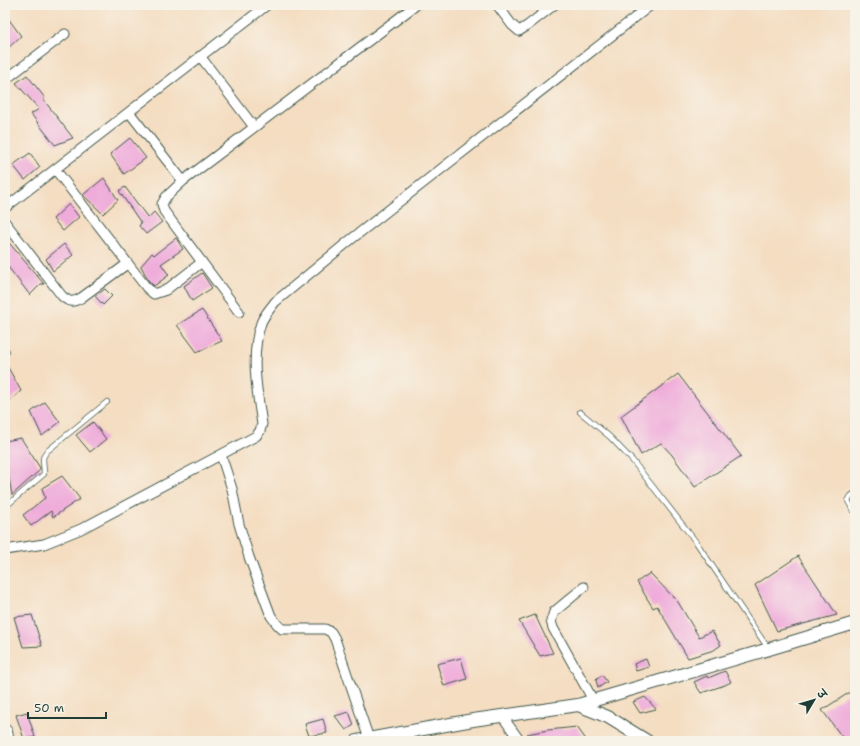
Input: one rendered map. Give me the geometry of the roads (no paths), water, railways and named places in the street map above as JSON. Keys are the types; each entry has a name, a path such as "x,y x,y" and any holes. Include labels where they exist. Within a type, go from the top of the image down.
{"main road":[{"path":"5,732 8,741"}],"street":[{"path":"5,208 267,5"},
{"path":"240,312 164,211 162,204 166,197 183,181 416,5"},
{"path":"497,5 512,25 519,31 554,5"},
{"path":"5,550 44,544 81,529 256,436 260,431 262,424 255,374 256,348 261,323 266,313 275,302 355,236 651,5"},
{"path":"5,80 65,34"},
{"path":"200,56 254,127"},
{"path":"129,112 183,181"},
{"path":"55,169 146,288 154,294 166,290 202,262"},
{"path":"5,222 62,296 69,302 74,302 81,298 127,264"},
{"path":"220,455 232,489 241,531 271,616 282,629 325,629 331,632 336,639 369,739"},
{"path":"584,587 554,612 551,621 553,628 593,700"},
{"path":"357,741 405,737 502,716 578,704 855,623"},
{"path":"578,704 608,717 647,741"},
{"path":"502,716 520,741"}],"lane":[{"path":"5,507 44,474 42,458 46,452 107,402"},
{"path":"580,412 610,437 632,460 696,542 769,649"},
{"path":"855,493 848,501 855,513"}]}
